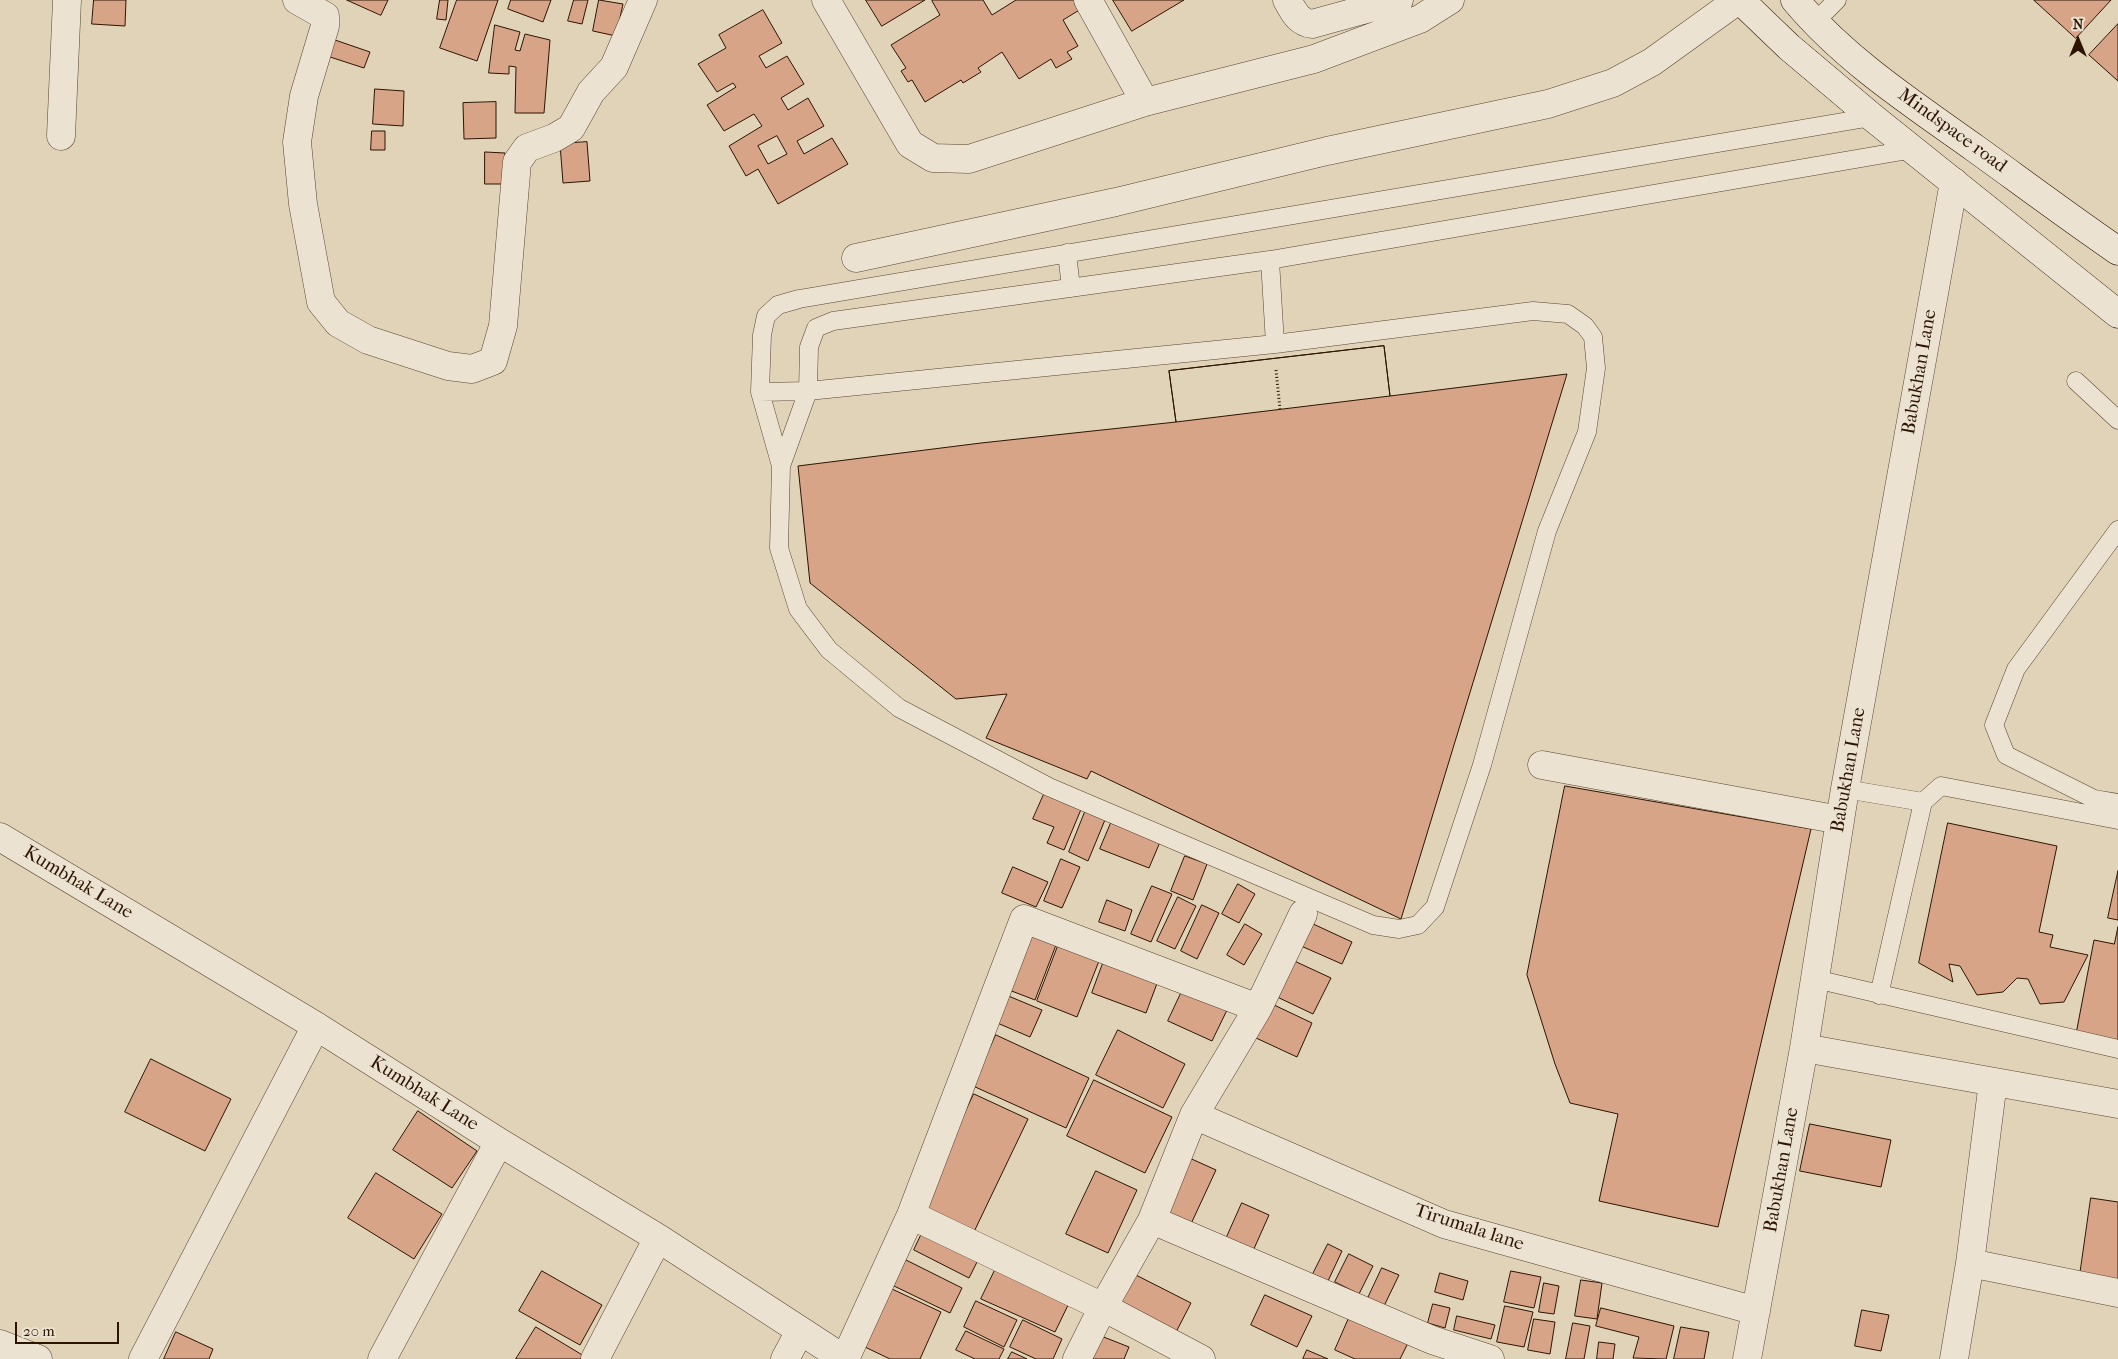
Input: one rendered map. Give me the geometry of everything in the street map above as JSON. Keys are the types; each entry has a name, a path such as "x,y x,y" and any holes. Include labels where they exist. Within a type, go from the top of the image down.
{"street":[{"path":"60,136 67,0"},
{"path":"297,0 326,16 325,26 304,96 298,142 303,204 321,302 338,323 368,340 448,366 472,369 493,361 503,326 517,162 527,148 554,138 571,128 592,92 614,67 643,0"},
{"path":"826,0 910,144 933,158 969,159 1145,102 1314,59 1420,19 1450,0"},
{"path":"1088,0 1145,102"},
{"path":"1287,0 1296,15 1304,23 1312,24 1399,0"},
{"path":"856,258 1116,202 1327,151 1548,104 1613,83 1652,62 1739,0"},
{"name":"Mindspace road","path":"1739,0 1789,47 1872,117 2118,314"},
{"name":"Mindspace road","path":"1795,0 1814,23 1869,70 2118,251"},
{"name":"Babukhan Lane","path":"1748,1359 1804,1048 1845,789 1954,182"},
{"path":"1542,765 1840,820"},
{"name":"Kumbhak Lane","path":"0,837 316,1026 499,1142 658,1238 844,1359"},
{"path":"1077,1359 1103,1307 1152,1220 1194,1115 1258,1008 1303,914"},
{"path":"844,1359 911,1215 1024,919 1258,1008"},
{"path":"144,1359 316,1026"},
{"path":"1804,1048 2118,1104"},
{"path":"1954,1359 1970,1263 1993,1082"},
{"name":"Tirumala lane","path":"1194,1115 1444,1224 1756,1311"},
{"path":"382,1359 499,1142"},
{"path":"911,1215 1103,1307 1201,1359"},
{"path":"1152,1220 1432,1340 1490,1359"},
{"path":"595,1359 658,1238"},
{"path":"1970,1263 2118,1293"},
{"path":"785,1359 800,1331"},
{"path":"0,1344 38,1359"}],"lane":[{"path":"1814,23 1838,0"},
{"path":"760,392 808,391 1275,344 1533,311 1568,314 1585,326 1593,337 1596,368 1587,432 1547,531 1482,765 1443,887 1435,907 1418,925 1399,929 1373,925 1049,787 899,708 830,650 798,609 779,548 781,466 760,392 762,335 766,316 778,305 799,299 1872,117"},
{"path":"781,466 808,391 809,347 816,328 833,321 1270,260 1914,149"},
{"path":"1068,253 1071,288"},
{"path":"1270,260 1275,344"},
{"path":"2076,381 2118,420"},
{"path":"2118,530 2016,669 1994,725 2006,755 2094,799 2118,803"},
{"path":"1879,995 1923,802 1941,786 2118,820"},
{"path":"1845,789 1923,802"},
{"path":"1815,979 2118,1048"}],"path":[{"path":"1275,344 1280,409"}],"building":[{"path":"94,0 126,0 125,26 92,24"},
{"path":"347,0 388,0 381,15"},
{"path":"440,0 448,0 446,20 437,19"},
{"path":"457,0 498,0 477,61 440,48"},
{"path":"511,0 551,0 543,22 508,9"},
{"path":"574,0 588,0 582,24 568,21"},
{"path":"599,0 623,4 616,36 593,31"},
{"path":"866,0 925,0 882,26"},
{"path":"983,0 992,15 1016,0 1076,0 1081,9 1063,20 1078,46 1067,52 1072,59 1056,68 1051,59 1019,79 1002,52 978,68 981,72 963,83 961,80 925,102 912,80 908,82 901,71 906,68 891,45 940,15 932,1"},
{"path":"1113,0 1184,0 1132,31"},
{"path":"2034,0 2111,0 2076,38"},
{"path":"763,10 782,43 759,56 766,68 787,56 804,84 781,98 788,110 808,98 824,126 797,141 804,154 832,138 848,164 778,204 758,169 746,176 729,146 762,126 754,114 724,131 707,105 736,87 733,83 717,92 698,64 726,48 719,35","holes":["777,136 787,154 768,164 758,146"]},
{"path":"2118,24 2118,81 2089,55"},
{"path":"495,25 520,32 515,50 520,51 525,34 550,40 544,113 515,113 516,67 509,66 509,74 489,73"},
{"path":"332,39 370,52 364,68 327,56"},
{"path":"375,89 404,91 403,126 373,124"},
{"path":"496,102 496,138 464,139 463,103"},
{"path":"372,131 385,131 385,150 371,150"},
{"path":"587,142 590,181 563,183 560,144"},
{"path":"485,152 505,153 505,184 485,184"},
{"path":"1384,346 1390,396 1567,374 1401,919 1091,771 1087,779 986,738 1007,694 956,699 810,583 798,466 981,443 1176,422 1169,371"},
{"path":"1384,346 1390,396 1176,422 1169,371"},
{"path":"1565,786 1811,829 1718,1227 1599,1201 1618,1114 1570,1103 1555,1064 1527,975"},
{"path":"1045,792 1082,807 1064,850 1047,843 1054,827 1033,819"},
{"path":"1087,807 1107,815 1088,861 1069,852"},
{"path":"1111,823 1160,842 1149,868 1100,849"},
{"path":"1948,823 2057,846 2039,932 2053,935 2050,947 2088,955 2064,1002 2040,1004 2028,979 2017,978 2003,992 1977,995 1960,966 1949,964 1953,982 1919,963"},
{"path":"1185,856 1207,864 1193,900 1171,891"},
{"path":"1061,859 1080,867 1062,908 1044,901"},
{"path":"1013,867 1048,882 1036,907 1002,893"},
{"path":"2118,871 2118,920 2108,918"},
{"path":"1238,884 1255,894 1239,923 1222,914"},
{"path":"1152,886 1172,894 1151,942 1131,934"},
{"path":"1178,897 1196,906 1175,949 1157,941"},
{"path":"1107,900 1132,910 1125,931 1099,922"},
{"path":"1202,905 1219,913 1197,959 1181,951"},
{"path":"1311,923 1352,942 1342,964 1301,946"},
{"path":"1245,924 1262,934 1244,965 1227,955"},
{"path":"2118,927 2118,1042 2076,1034 2094,940 2114,944"},
{"path":"1031,935 1056,945 1035,1000 1009,990"},
{"path":"1058,946 1099,961 1077,1017 1037,1001"},
{"path":"1105,958 1159,978 1146,1013 1092,993"},
{"path":"1290,959 1331,978 1313,1014 1273,995"},
{"path":"1184,987 1228,1008 1212,1041 1168,1021"},
{"path":"1006,995 1042,1010 1030,1037 995,1022"},
{"path":"1272,1004 1312,1023 1297,1057 1256,1038"},
{"path":"1118,1030 1185,1064 1163,1108 1096,1075"},
{"path":"996,1035 1089,1078 1066,1128 973,1086"},
{"path":"151,1059 231,1099 205,1151 125,1112"},
{"path":"1094,1080 1172,1117 1145,1173 1067,1136"},
{"path":"974,1094 1028,1119 972,1236 918,1211"},
{"path":"418,1111 477,1151 452,1188 393,1150"},
{"path":"1810,1124 1891,1140 1881,1187 1800,1171"},
{"path":"1185,1156 1216,1170 1190,1226 1159,1211"},
{"path":"1096,1171 1137,1190 1108,1253 1066,1234"},
{"path":"376,1173 442,1214 414,1259 348,1218"},
{"path":"2091,1198 2118,1202 2118,1280 2080,1275"},
{"path":"1242,1203 1269,1215 1253,1251 1226,1239"},
{"path":"924,1229 980,1256 969,1278 914,1250"},
{"path":"1328,1244 1342,1251 1328,1281 1313,1274"},
{"path":"1349,1254 1373,1266 1359,1294 1335,1282"},
{"path":"906,1260 962,1288 950,1313 894,1286"},
{"path":"997,1266 1071,1299 1055,1332 981,1299"},
{"path":"1382,1268 1399,1275 1384,1306 1368,1298"},
{"path":"542,1271 602,1305 580,1345 519,1311"},
{"path":"1128,1271 1191,1303 1173,1338 1110,1306"},
{"path":"1511,1271 1541,1277 1534,1308 1504,1302"},
{"path":"1440,1273 1468,1281 1463,1300 1435,1292"},
{"path":"1581,1280 1602,1283 1597,1319 1575,1316"},
{"path":"1544,1283 1559,1286 1554,1314 1539,1312"},
{"path":"892,1289 941,1312 920,1359 890,1359 865,1347"},
{"path":"1265,1295 1312,1316 1297,1347 1251,1325"},
{"path":"976,1301 1017,1320 1004,1347 964,1327"},
{"path":"1433,1304 1450,1308 1445,1328 1428,1323"},
{"path":"1505,1306 1533,1312 1524,1347 1497,1342"},
{"path":"1601,1308 1674,1326 1666,1359 1633,1358 1639,1337 1596,1326"},
{"path":"1862,1310 1889,1315 1881,1351 1855,1346"},
{"path":"1457,1316 1495,1325 1491,1339 1454,1330"},
{"path":"1349,1318 1408,1343 1400,1359 1355,1359 1335,1350"},
{"path":"1534,1319 1555,1322 1550,1354 1528,1350"},
{"path":"1023,1320 1062,1339 1053,1359 1036,1359 1010,1347"},
{"path":"1573,1323 1590,1326 1584,1359 1566,1359"},
{"path":"536,1327 584,1356 582,1359 516,1359"},
{"path":"1681,1327 1709,1332 1704,1359 1674,1359"},
{"path":"966,1331 1004,1349 999,1359 975,1359 956,1350"},
{"path":"176,1332 213,1349 209,1359 164,1359"},
{"path":"1096,1334 1129,1347 1124,1359 1086,1359"},
{"path":"1599,1342 1615,1344 1613,1359 1597,1359"},
{"path":"1307,1350 1328,1359 1303,1359"},
{"path":"1012,1352 1027,1359 1008,1359"}]}
